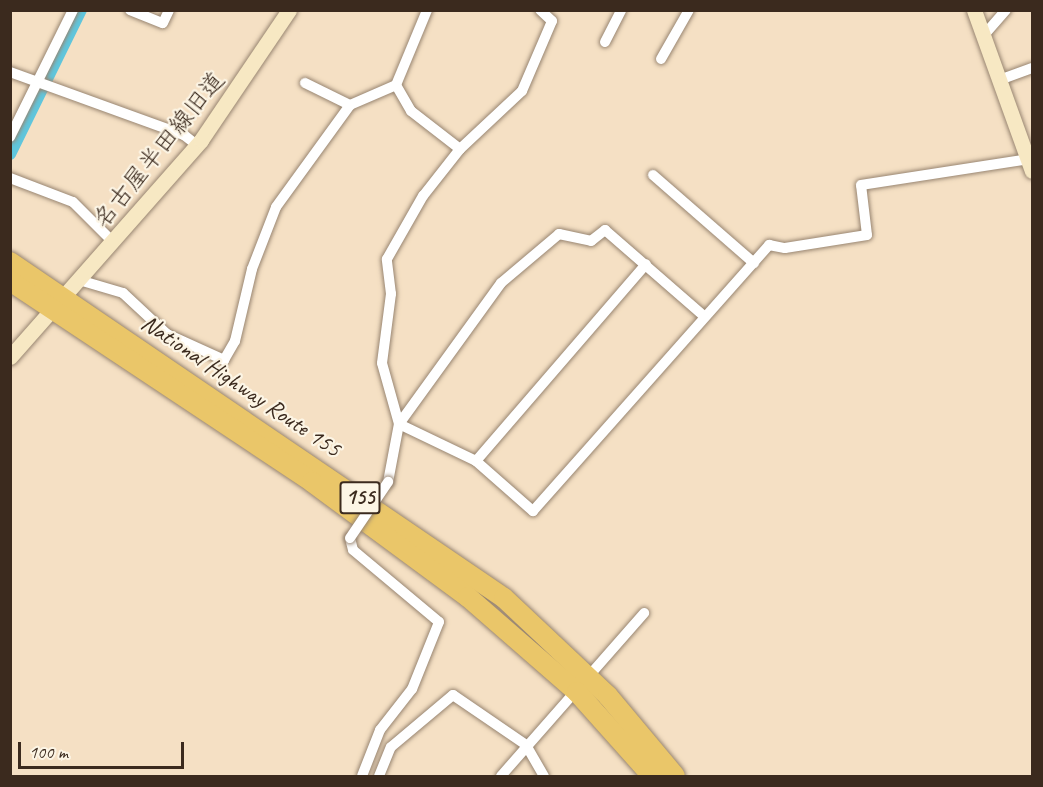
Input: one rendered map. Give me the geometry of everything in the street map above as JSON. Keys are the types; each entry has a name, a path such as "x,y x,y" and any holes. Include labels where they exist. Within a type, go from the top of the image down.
{"highway":[{"name":"National Highway Route 155","path":"10,262 58,303 413,555 583,685 675,777"},
{"name":"National Highway Route 155","path":"10,281 58,303"},
{"name":"National Highway Route 155","path":"583,685 652,777"}],"street":[{"path":"10,136 73,10"},
{"path":"130,10 163,23 169,10"},
{"name":"名古屋半田線旧道","path":"10,357 197,145 289,10"},
{"path":"79,280 123,293 167,334 224,360 235,341 252,269 276,207 350,105 396,85 427,10"},
{"path":"540,10 552,21 522,91 460,148 423,195 387,259 391,294 382,363 399,424 476,461 533,511 704,316 770,245 785,248 867,235 861,186 1030,165 1002,79 974,10"},
{"path":"605,42 621,10"},
{"path":"661,59 689,10"},
{"path":"985,34 1006,10"},
{"path":"1002,79 1032,68"},
{"path":"10,72 184,135 197,145"},
{"path":"305,83 350,105"},
{"path":"396,85 411,111 460,148"},
{"path":"653,175 753,263"},
{"path":"10,178 73,202 113,242"},
{"path":"362,777 380,730 412,689 439,622 354,549 350,538 388,482 399,424 501,283 559,234 591,241 605,230 704,316"},
{"path":"476,461 646,264"},
{"path":"501,777 526,745 583,685 644,613"},
{"path":"379,777 391,747 423,724 448,695 526,745 544,777"}],"waterway":[{"path":"10,154 81,10"}]}
